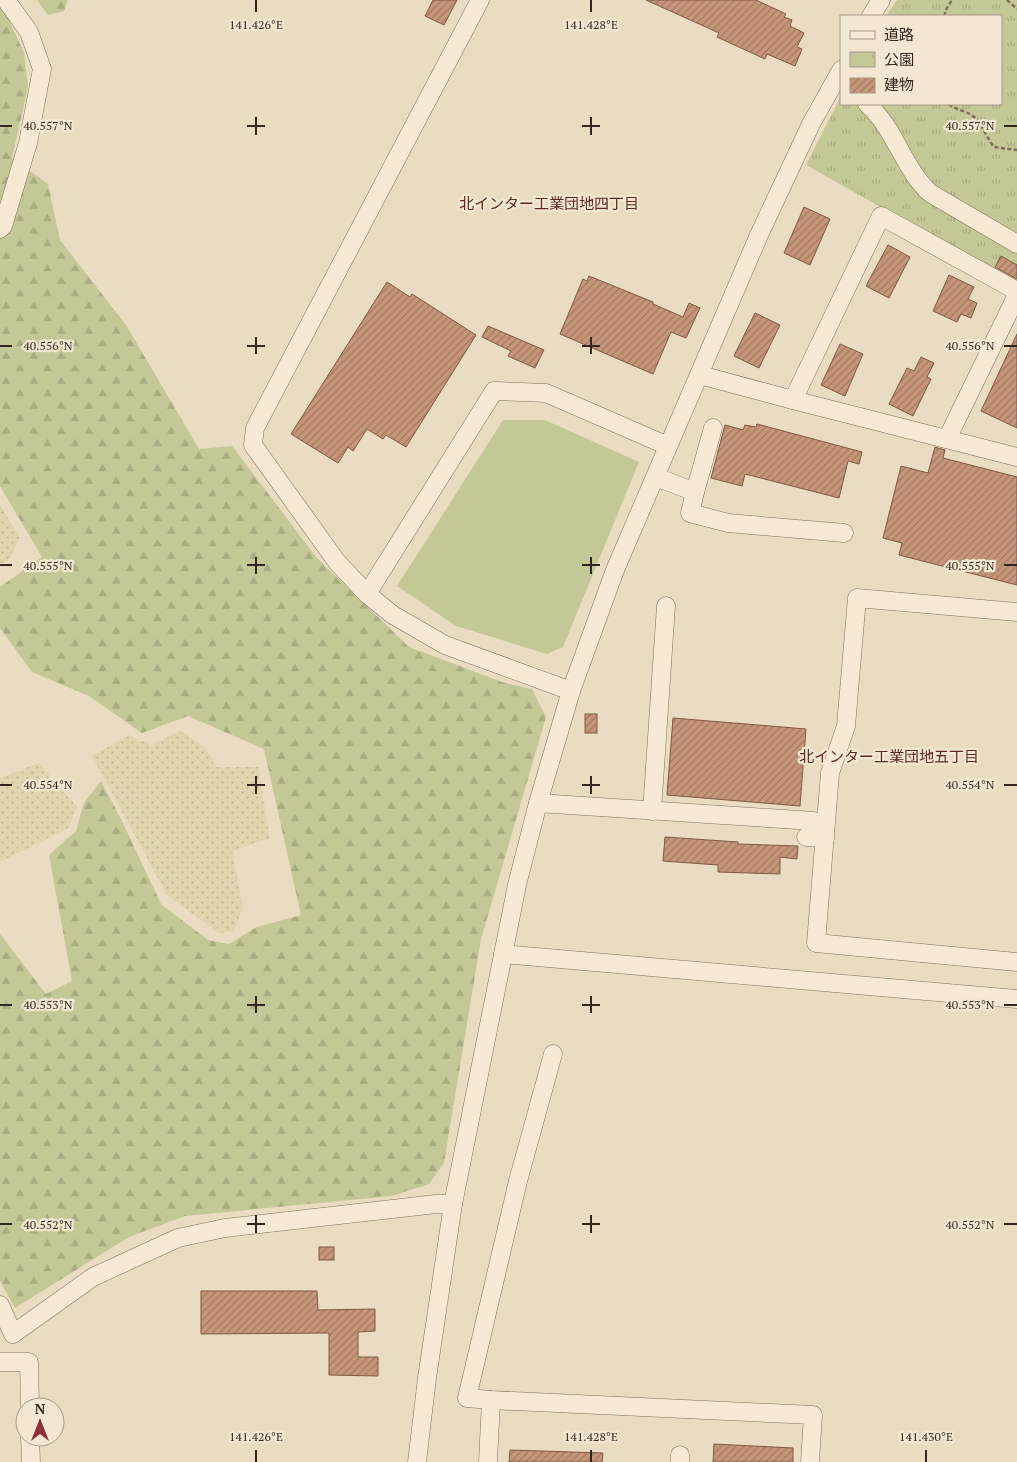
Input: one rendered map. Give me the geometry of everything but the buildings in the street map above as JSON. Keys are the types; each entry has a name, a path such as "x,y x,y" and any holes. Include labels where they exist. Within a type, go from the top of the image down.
{"street":[{"path":"0,229 28,143 42,69 29,32 6,0"},
{"path":"480,0 256,428 253,444 337,562 367,594 393,615 445,645 571,691"},
{"path":"417,1462 427,1378 453,1204 517,885 538,803 571,691 615,570 759,234 811,124 838,80"},
{"path":"869,105 878,113 918,182 930,193 1017,244"},
{"path":"793,400 881,216 1017,293 947,439"},
{"path":"700,375 1017,457"},
{"path":"367,594 494,391 546,393 668,446"},
{"path":"713,428 690,513 728,523 844,533"},
{"path":"656,477 695,492"},
{"path":"1017,612 857,598 846,726 830,773 816,943 1017,962"},
{"path":"652,811 666,606"},
{"path":"538,803 814,821"},
{"path":"806,838 825,838"},
{"path":"503,954 1017,999"},
{"path":"552,1054 518,1181 467,1398 813,1415 810,1462"},
{"path":"0,1305 13,1334 94,1277 178,1238 235,1227 436,1204 453,1204"},
{"path":"0,1362 29,1362 30,1397"},
{"path":"488,1462 491,1400"},
{"path":"30,1447 31,1462"}],"path":[{"path":"945,15 945,11 952,0"},
{"path":"1007,0 1017,9"},
{"path":"950,105 974,116 994,147 1017,150"}],"shaded area":[{"path":"0,505 20,538 9,559 0,564"},
{"path":"180,731 206,748 216,767 258,767 270,838 232,851 243,907 234,931 219,933 167,895 92,756 129,735 151,745"},
{"path":"39,763 77,807 68,828 0,862 0,778"}],"green space":[{"path":"0,0 24,53 28,87 12,158 48,184 60,240 126,325 199,449 232,446 317,558 409,647 505,683 532,689 546,717 481,939 444,1163 429,1184 392,1196 185,1216 129,1237 15,1308 0,1281 0,934 46,994 72,981 49,855 76,831 84,803 101,781 161,904 208,940 229,944 257,927 301,915 264,749 188,716 142,733 89,696 32,672 0,628 0,587 42,557 0,486"},
{"path":"37,0 68,0 64,11 48,15"},
{"path":"897,0 1017,0 1017,284 806,165 840,98 840,105 1002,105 1002,15 887,15"},
{"path":"503,420 545,420 639,462 563,647 547,654 456,626 397,586"}],"district":[{"name":"北インター工業団地四丁目","path":"549,203"},
{"name":"北インター工業団地五丁目","path":"889,756"}]}
